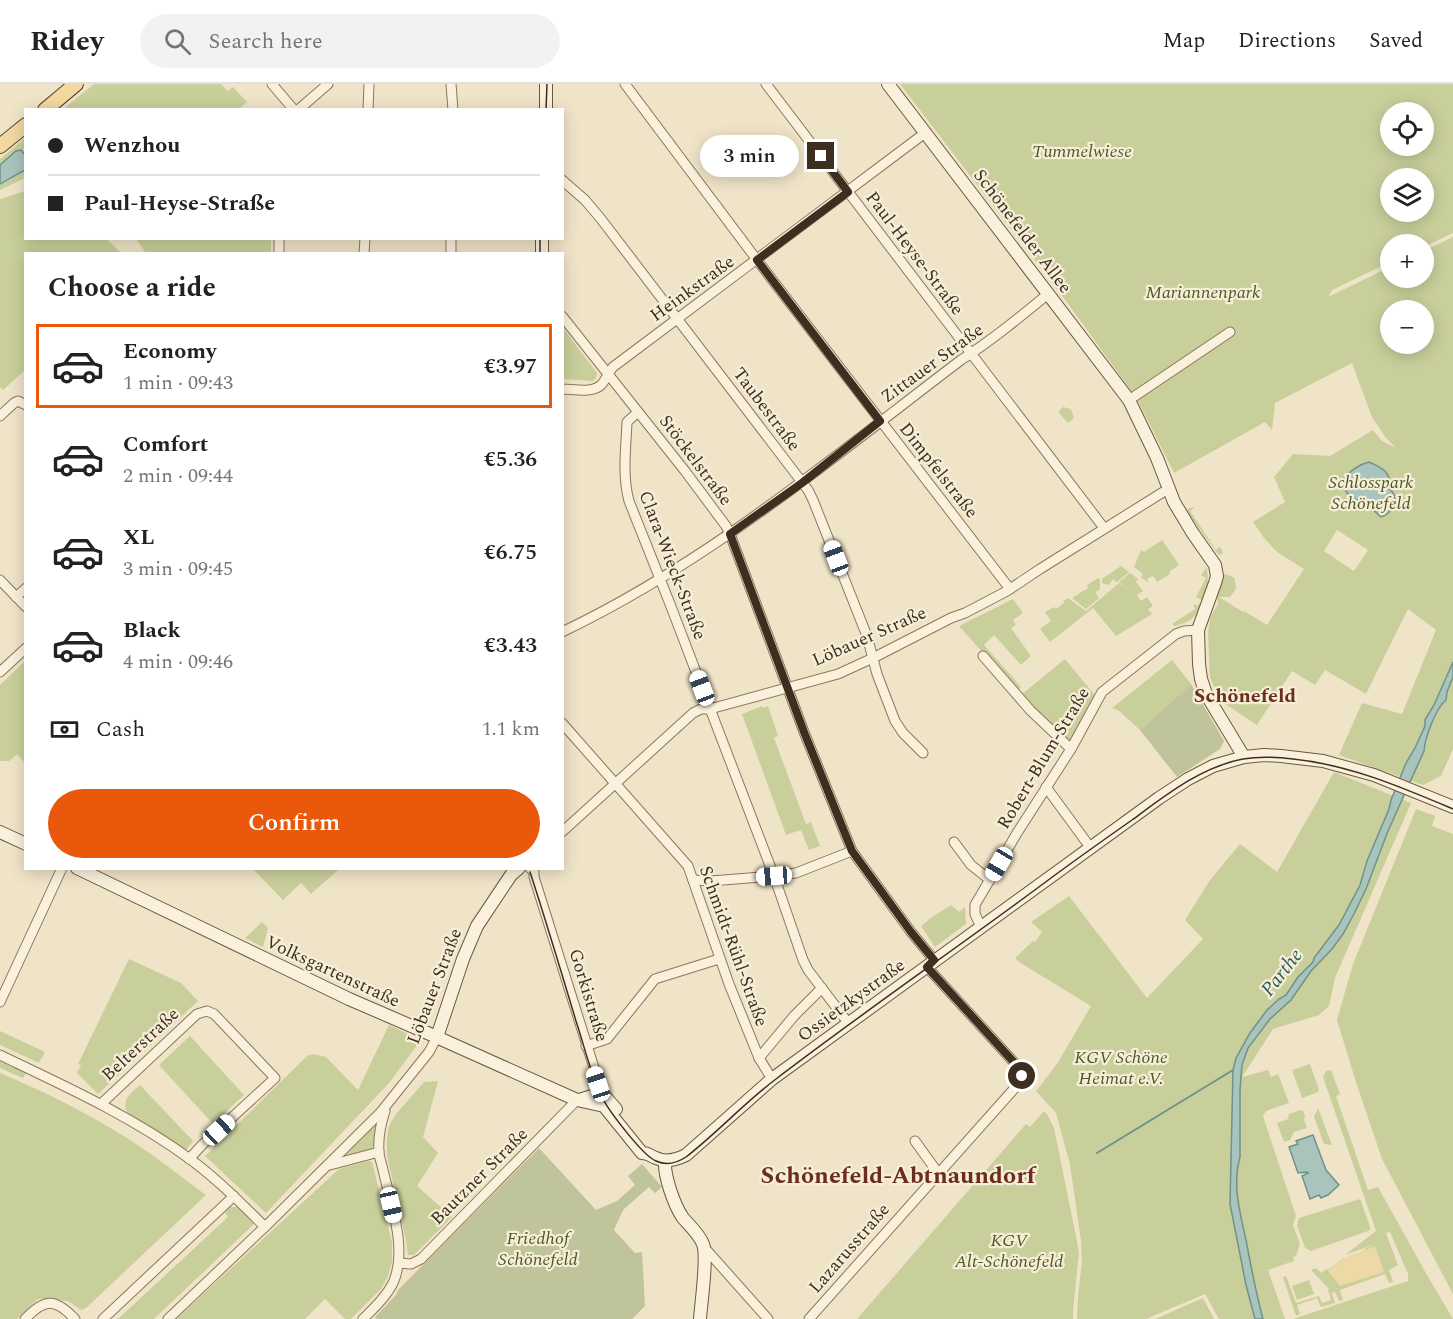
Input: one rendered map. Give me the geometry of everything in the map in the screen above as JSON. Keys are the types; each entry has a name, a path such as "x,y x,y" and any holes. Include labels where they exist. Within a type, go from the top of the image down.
{"main road":[{"path":"47,108 76,84"},
{"path":"546,84 546,108"},
{"name":"Schönefelder Allee","path":"888,84 1129,400 1157,458 1168,489 1186,523 1215,565 1215,583 1198,630"},
{"path":"0,146 24,127"},
{"path":"1198,630 1199,664 1206,694 1244,757"},
{"name":"Ossietzkystraße","path":"665,1161 686,1155 772,1079 1090,847 1188,779 1213,766 1244,757 1264,755 1323,761 1358,770 1453,807"},
{"path":"0,832 24,843"},
{"name":"Volksgartenstraße","path":"81,870 343,997 577,1100 604,1106 642,1153 648,1153"},
{"name":"Löbauer Straße","path":"437,1037 475,930 484,913 514,871"},
{"path":"577,1100 602,1093"},
{"name":"Gorkistraße","path":"602,1093 648,1146 648,1153"},
{"path":"648,1153 665,1161 665,1174 677,1207 704,1246 700,1319"}],"street":[{"path":"272,84 294,108"},
{"path":"298,108 328,84"},
{"path":"368,108 369,84"},
{"path":"452,84 453,108"},
{"name":"Dimpfelstraße","path":"625,84 1010,589"},
{"name":"Paul-Heyse-Straße","path":"766,84 1104,528"},
{"name":"Heinkstraße","path":"564,389 591,390 598,387 613,367 925,133"},
{"name":"Taubestraße","path":"564,182 585,200 601,219 813,500 867,636 877,674 896,721 903,733 923,753"},
{"name":"Zittauer Straße","path":"564,631 614,606 730,534 802,483 1048,294"},
{"name":"Stöckelstraße","path":"564,319 707,500 730,534 819,771 852,851 911,932 930,964 1021,1070 1021,1082"},
{"path":"1129,400 1230,332"},
{"path":"0,416 14,403 18,401 24,404"},
{"name":"Clara-Wieck-Straße","path":"638,412 627,422 624,473 626,489 774,876 802,960 849,1023"},
{"name":"Löbauer Straße","path":"564,830 693,713 838,674 873,658 1010,589 1168,489"},
{"path":"0,579 24,605"},
{"path":"16,597 24,590"},
{"name":"Robert-Blum-Straße","path":"981,927 975,914 975,905 1017,833 1071,749 1102,692 1176,634 1198,630"},
{"path":"0,672 24,650"},
{"path":"983,656 1030,710 1071,749"},
{"name":"Schmidt-Rühl-Straße","path":"564,725 685,862 719,959 759,1058 772,1079"},
{"path":"1046,787 1090,847"},
{"path":"954,842 971,865 990,880"},
{"path":"693,880 711,881 796,873 852,851"},
{"path":"0,1002 61,870"},
{"name":"Gorkistraße","path":"532,870 602,1093"},
{"path":"586,1046 607,1039 655,979 719,959"},
{"path":"759,1058 822,988"},
{"name":"Belterstraße","path":"101,1104 197,1014 207,1011 214,1014 275,1078 189,1159"},
{"name":"Löbauer Straße","path":"168,1319 380,1113 429,1052 437,1037"},
{"path":"0,1055 101,1104 156,1136 189,1159 234,1196 265,1227"},
{"name":"Lazarusstraße","path":"809,1319 1021,1082"},
{"name":"Bautzner Straße","path":"399,1263 411,1264 421,1259 577,1100"},
{"path":"363,1319 392,1286 399,1263 395,1223 379,1152 382,1119 386,1106"},
{"path":"915,1141 938,1173"},
{"path":"328,1165 379,1152"},
{"path":"103,1319 234,1196"},
{"path":"704,1246 768,1319"},
{"path":"25,1319 39,1306 46,1303 59,1304 75,1319"}],"green space":[{"path":"94,84 221,84 228,91 233,87 247,102 240,108 64,108"},
{"path":"900,84 1453,84 1453,233 1434,242 1434,234 1380,234 1380,267 1332,290 1328,297 1380,272 1380,288 1434,288 1434,246 1453,237 1453,749 1441,776 1423,785 1339,755 1362,703 1402,714 1436,630 1408,609 1366,694 1325,670 1315,685 1292,671 1257,725 1222,702 1210,678 1208,633 1210,618 1218,604 1217,597 1224,574 1235,579 1236,589 1230,597 1219,597 1267,625 1304,569 1277,552 1253,522 1285,502 1274,477 1293,454 1330,456 1373,430 1382,441 1396,448 1372,417 1352,363 1275,403 1272,430 1265,422 1174,473 1137,399 1066,301","holes":["1337,530 1368,550 1354,571 1324,551"]},
{"path":"24,138 24,178 0,190 0,159"},
{"path":"24,191 24,240 108,240 120,252 24,252 24,371 3,390 0,387 0,199"},
{"path":"137,240 271,240 271,252 145,252"},
{"path":"564,329 597,373 593,381 564,379"},
{"path":"1063,407 1071,409 1074,418 1068,423 1058,412"},
{"path":"1193,507 1190,511 1216,550 1220,547 1223,553 1221,555 1218,554 1190,516 1187,509"},
{"path":"1162,540 1179,565 1157,582 1153,576 1147,579 1149,583 1134,567 1141,550 1144,552"},
{"path":"1121,566 1129,572 1117,582 1113,579 1109,585 1102,583 1102,579"},
{"path":"1207,567 1208,584 1202,600 1196,597 1206,578 1201,575"},
{"path":"1130,573 1138,579 1136,582 1143,591 1137,595 1141,601 1147,597 1153,606 1148,609 1152,614 1116,636 1093,608 1050,642 1040,629 1051,621 1045,612 1054,607 1056,609 1068,598 1086,611 1119,583 1127,589 1119,582"},
{"path":"1098,578 1100,590 1095,592 1099,598 1086,609 1072,598 1088,588 1087,585"},
{"path":"1013,599 1023,613 1013,620 1016,625 1011,628 1031,656 1021,665 994,635 984,645 1021,687 1017,691 959,626"},
{"path":"1199,603 1201,604 1194,617 1185,623 1175,626 1172,624 1195,609 1193,604 1198,606"},
{"path":"1065,659 1094,694 1091,707 1071,744 1021,695"},
{"path":"1172,660 1191,684 1140,730 1118,710 1112,708"},
{"path":"24,662 24,762 17,754 9,761 0,761 0,685"},
{"path":"1191,684 1224,741 1220,749 1177,777 1140,730"},
{"path":"762,706 763,708 768,706 778,736 774,738 806,824 811,822 820,846 809,850 801,830 786,835 742,714"},
{"name":"KGV Schöne Heimat e.V.","path":"1334,772 1411,803 1335,978 1329,1006 1319,1015 1273,1029 1242,1077 1268,1070 1271,1077 1278,1074 1289,1103 1266,1111 1263,1116 1296,1216 1293,1225 1300,1244 1296,1256 1293,1257 1294,1261 1268,1270 1285,1319 1219,1319 1205,1294 1146,1319 1077,1319 1082,1261 1070,1165 1056,1113 1036,1091 1057,1064 1091,1006 1015,958 1033,941 1035,942 1042,932 1031,922 1069,896 1147,998 1203,939 1185,920 1210,880 1240,844 1277,872"},
{"path":"1416,809 1435,816 1432,826 1453,834 1453,1294 1382,1159 1337,1020 1353,964"},
{"path":"254,870 338,870 311,894 301,883 283,900"},
{"path":"951,905 959,912 965,907 966,924 935,947 921,926"},
{"path":"262,922 268,928 263,947 245,938"},
{"path":"129,959 181,983 198,1001 98,1094 77,1073 81,1065 78,1064"},
{"path":"389,1025 421,1040 389,1083 266,1213 205,1156 307,1056 313,1054 326,1057 358,1090"},
{"path":"0,1031 45,1052 39,1063 0,1045"},
{"path":"190,1036 244,1095 213,1124 159,1065"},
{"path":"0,1060 27,1072 23,1078 0,1068"},
{"path":"1310,1064 1319,1089 1318,1092 1302,1098 1292,1070"},
{"path":"1331,1070 1340,1094 1336,1096 1368,1190 1378,1187 1453,1319 1293,1319 1408,1281 1408,1274 1390,1232 1386,1233 1398,1265 1389,1270 1393,1282 1389,1283 1385,1274 1340,1290 1343,1300 1339,1301 1335,1292 1332,1293 1335,1303 1321,1307 1317,1298 1297,1305 1300,1314 1296,1316 1283,1277 1286,1276 1296,1303 1319,1296 1322,1303 1331,1300 1329,1289 1311,1270 1316,1268 1321,1273 1344,1258 1372,1275 1364,1249 1375,1244 1345,1255 1376,1231 1323,1077 1326,1071"},
{"path":"0,1073 54,1097 106,1125 148,1152 206,1195 86,1308 81,1310 68,1301 38,1299 17,1319 0,1319"},
{"path":"438,1081 423,1137 438,1153 417,1186 452,1217 414,1255 408,1255 387,1156 389,1126 396,1114 424,1082"},
{"path":"140,1085 193,1141 186,1150 126,1111 127,1099"},
{"path":"1318,1108 1332,1145 1324,1144 1314,1117"},
{"path":"1303,1110 1307,1128 1294,1132 1290,1140 1284,1142 1277,1123 1288,1119 1289,1114"},
{"name":"KGV Alt-Schönefeld","path":"1044,1111 1054,1128 1079,1253 1073,1319 857,1319 1026,1124 1030,1127"},
{"path":"375,1124 377,1127 374,1145 371,1149 345,1154"},
{"name":"Friedhof Schönefeld","path":"539,1148 596,1210 617,1201 635,1185 628,1176 642,1164 662,1187 655,1193 649,1187 623,1210 614,1230 635,1253 642,1252 645,1306 632,1319 376,1319 375,1317 398,1290"},
{"path":"368,1161 372,1162 392,1242 392,1262 381,1289 351,1319 345,1319 325,1299 305,1319 176,1319 339,1169"},
{"path":"1360,1199 1371,1229 1311,1251 1305,1248 1297,1226 1299,1218"},
{"path":"230,1207 239,1207 255,1223 154,1319 118,1319 228,1217 225,1213"},
{"path":"1309,1280 1314,1294 1297,1300 1292,1286"},
{"path":"1203,1298 1214,1319 1155,1319"}],"sand":[{"path":"1375,1246 1384,1272 1340,1286 1328,1271 1344,1258"}],"water":[{"path":"21,150 24,154 24,171 0,184 0,165 16,151"},
{"path":"1369,462 1386,472 1389,478 1383,486 1392,491 1394,495 1392,508 1381,517 1364,502 1349,496 1344,488 1343,479 1358,467"},
{"path":"1453,662 1453,677 1446,700 1438,709 1426,738 1424,751 1354,914 1332,949 1311,971 1291,1000 1270,1019 1248,1048 1242,1065 1237,1189 1241,1219 1263,1319 1255,1319 1230,1204 1233,1070 1236,1058 1250,1033 1267,1010 1286,995 1339,925 1360,885 1367,861 1406,763 1415,748 1425,726 1425,720"},
{"path":"1313,1135 1326,1170 1339,1185 1328,1195 1321,1198 1319,1195 1310,1199 1302,1176 1308,1173 1298,1173 1289,1147 1298,1144 1296,1141"}],"waterway":[{"path":"1097,1153 1233,1070"}],"tram line":[{"path":"546,108 547,84"},
{"path":"540,240 540,252"},
{"path":"530,872 590,1068 601,1095 634,1142 656,1161 668,1164 686,1157 776,1079 1071,863 1171,792 1213,768 1256,757 1314,762 1375,778 1453,809"}],"district":[{"name":"Schönefeld","path":"1245,695"},
{"name":"Schönefeld-Abtnaundorf","path":"898,1175"}],"route":[{"path":"821,156 848,192 757,260 880,421 802,483 730,534 804,732 852,851 934,960 927,967 1021,1070 1022,1076"}],"park label":[{"name":"Tummelwiese","path":"1082,151"},
{"name":"Mariannenpark","path":"1203,292"},
{"name":"Schlosspark Schönefeld","path":"1371,492"}],"water label":[{"name":"Parthe","path":"1281,972"}]}
